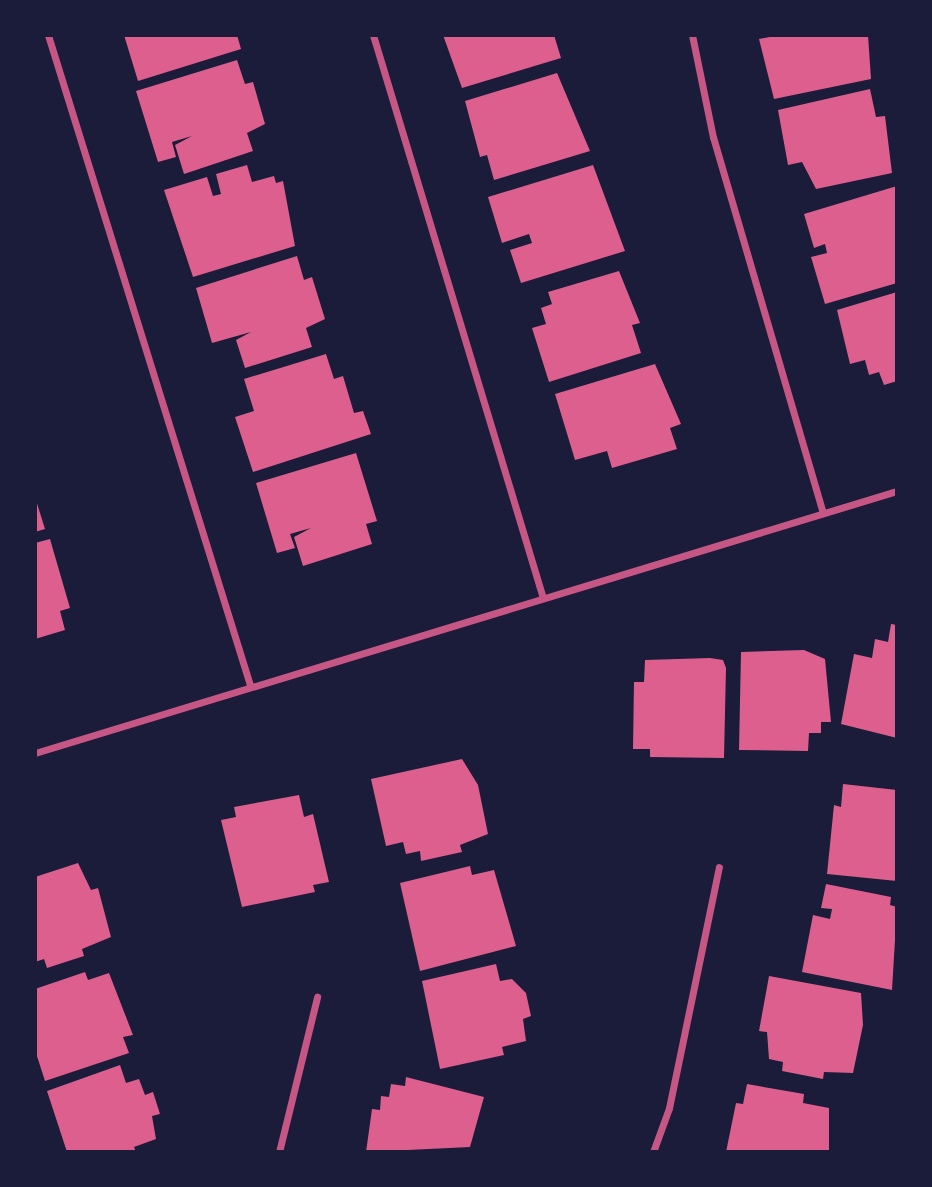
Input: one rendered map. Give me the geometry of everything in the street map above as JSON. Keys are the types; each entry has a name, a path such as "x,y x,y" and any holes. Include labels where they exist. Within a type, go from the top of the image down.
{"street":[{"path":"48,35 250,685"},
{"path":"373,35 543,598"},
{"path":"692,35 713,137 823,513"},
{"path":"35,753 250,685 897,491"},
{"path":"653,1152 668,1108 719,867"},
{"path":"279,1152 317,997"}],"building":[{"path":"124,35 237,35 241,49 138,81"},
{"path":"443,35 554,35 561,58 462,88"},
{"path":"780,35 868,35 871,79 774,99 759,39"},
{"path":"237,60 245,84 253,82 265,124 247,133 253,151 184,174 175,145 192,136 172,142 176,157 158,162 136,91"},
{"path":"557,73 590,151 494,180 487,155 480,157 465,101"},
{"path":"870,89 876,117 885,116 892,173 816,189 802,162 788,165 778,110"},
{"path":"247,165 252,182 274,176 276,183 283,181 295,246 193,277 164,190 207,177 213,196 221,194 216,174"},
{"path":"593,165 625,251 521,283 510,250 532,243 529,234 502,243 488,197"},
{"path":"897,186 897,283 825,304 811,257 827,253 825,244 814,248 804,214"},
{"path":"297,256 304,280 312,277 325,319 306,328 312,347 245,368 236,340 251,332 212,343 196,288"},
{"path":"619,271 640,323 632,325 641,353 549,382 532,328 546,324 541,308 552,304 548,292"},
{"path":"897,292 897,381 884,385 879,372 869,375 865,360 850,364 837,310"},
{"path":"326,354 334,379 343,376 354,413 363,411 371,434 253,472 235,417 254,411 244,379"},
{"path":"655,364 681,424 670,428 677,449 612,468 607,451 575,460 555,394"},
{"path":"356,453 377,521 366,524 372,544 303,566 294,537 311,528 290,534 295,548 277,553 256,483"},
{"path":"35,497 45,529 35,532"},
{"path":"50,539 70,608 60,611 65,630 35,639 35,543"},
{"path":"891,624 897,625 897,738 841,724 854,654 872,658 875,639 888,642"},
{"path":"804,650 825,659 831,722 821,722 821,733 809,733 808,751 739,750 741,652"},
{"path":"645,660 723,660 726,668 724,758 650,757 650,749 633,749 634,682 644,682"},
{"path":"462,759 478,785 488,834 460,845 462,852 421,861 420,851 406,854 403,842 386,846 371,779"},
{"path":"843,784 897,790 897,881 827,874 834,805 841,807"},
{"path":"299,795 304,817 313,814 329,882 313,885 315,892 242,907 221,820 236,817 234,807"},
{"path":"78,863 91,890 98,888 111,937 82,949 84,956 47,968 44,959 35,962 35,877"},
{"path":"470,866 472,875 494,870 516,946 420,971 400,883"},
{"path":"826,884 891,897 890,905 897,907 892,990 802,972 813,915 830,919 832,909 821,908"},
{"path":"496,964 500,981 512,979 526,993 531,1016 523,1019 526,1041 502,1047 504,1055 440,1069 422,981"},
{"path":"85,972 88,980 109,973 133,1035 123,1037 129,1053 45,1081 35,1050 35,989"},
{"path":"769,976 861,993 863,1025 853,1073 824,1072 823,1079 782,1071 783,1062 769,1059 767,1032 759,1031"},
{"path":"120,1065 126,1083 139,1079 145,1095 153,1092 160,1114 152,1116 156,1139 134,1147 136,1152 67,1152 47,1091"},
{"path":"406,1077 484,1097 470,1147 366,1152 372,1109 380,1110 381,1096 389,1097 391,1084 405,1086"},
{"path":"747,1084 804,1094 803,1103 829,1108 829,1152 726,1152 736,1103 743,1104"}]}
